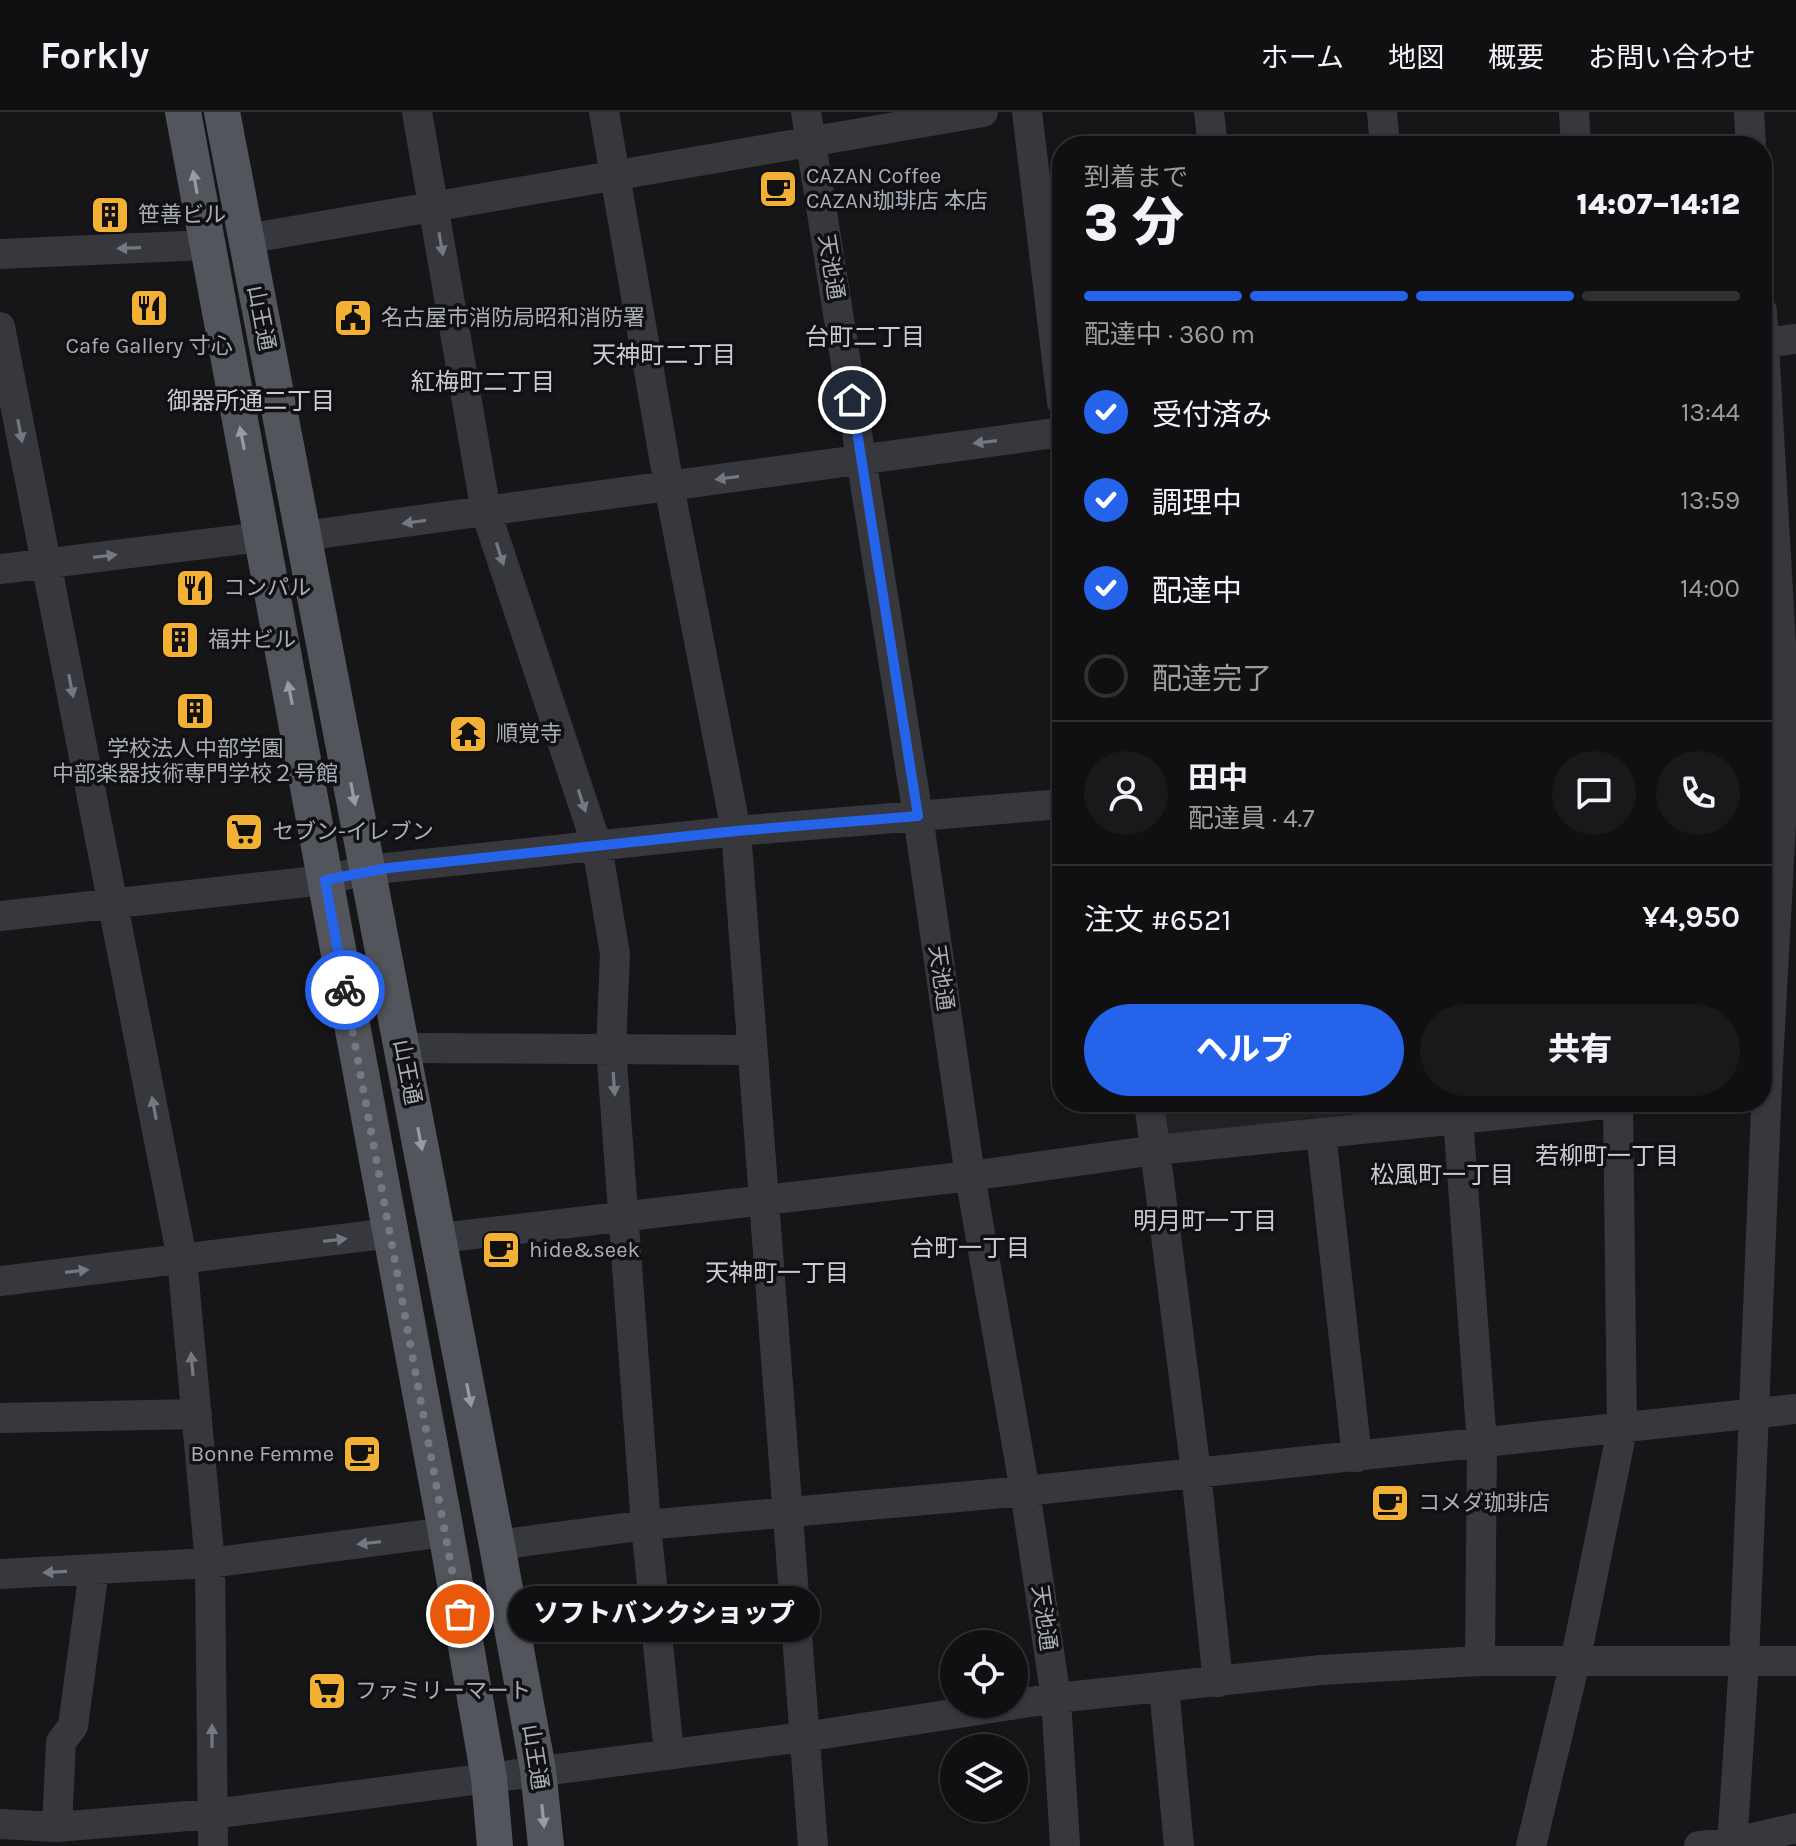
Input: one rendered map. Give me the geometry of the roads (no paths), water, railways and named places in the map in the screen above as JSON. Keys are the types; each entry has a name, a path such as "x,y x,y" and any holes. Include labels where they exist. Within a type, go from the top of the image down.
{"main road":[{"name":"山王通","path":"183,112 446,1532 489,1778 495,1846"},
{"name":"山王通","path":"222,112 440,1238 538,1770 546,1846"}],"street":[{"path":"417,112 486,512 597,846 615,954 611,1048 622,1214 646,1525 669,1754"},
{"path":"604,112 669,486 736,831 813,1846"},
{"path":"246,239 615,174 808,126 983,112"},
{"path":"1027,112 1052,319"},
{"path":"1209,112 1212,136"},
{"path":"1382,112 1384,136"},
{"path":"1574,112 1575,136"},
{"path":"1749,112 1750,136"},
{"name":"天池通","path":"808,126 918,816 970,1176 1025,1491 1056,1698 1065,1846"},
{"path":"0,254 207,245"},
{"path":"0,327 182,1258 210,1563 213,1846"},
{"path":"1772,342 1796,339"},
{"path":"303,536 1052,433"},
{"path":"0,569 261,537"},
{"path":"1732,1844 1744,1662 1753,1416 1775,1082 1781,733 1772,538"},
{"path":"0,916 325,880 367,870 736,831 1052,805"},
{"path":"402,1048 752,1050"},
{"path":"1150,1112 1196,1472 1218,1682"},
{"path":"440,1238 622,1214 970,1176 1156,1150 1321,1133 1457,1112 1482,1444 1480,1661"},
{"path":"1531,1846 1575,1662 1622,1430 1618,1112"},
{"path":"1321,1133 1357,1457"},
{"path":"0,1281 391,1233"},
{"path":"497,1545 646,1525 1025,1491 1622,1430 1796,1409"},
{"path":"0,1418 197,1414"},
{"path":"0,1574 210,1563 446,1532"},
{"path":"57,1827 61,1742 73,1726 94,1570"},
{"path":"0,1824 57,1827 212,1814 804,1737 1056,1698 1321,1670 1480,1661 1796,1661"},
{"path":"1164,1688 1179,1846"},
{"path":"1699,1846 1732,1844 1796,1828"}],"place":[{"name":"CAZAN Coffee CAZAN珈琲店 本店","path":"778,189"},
{"name":"笹善ビル","path":"110,215"},
{"name":"Cafe Gallery 寸心","path":"149,308"},
{"name":"名古屋市消防局昭和消防署","path":"353,318"},
{"name":"コンパル","path":"195,588"},
{"name":"福井ビル","path":"180,640"},
{"name":"学校法人中部学園 中部楽器技術専門学校２号館","path":"195,711"},
{"name":"順覚寺","path":"468,734"},
{"name":"セブン-イレブン","path":"244,832"},
{"name":"hide&seek","path":"501,1250"},
{"name":"Bonne Femme","path":"362,1454"},
{"name":"コメダ珈琲店","path":"1390,1503"},
{"name":"ソフトバンクショップ","path":"460,1614"},
{"name":"ファミリーマート","path":"327,1691"}],"district":[{"name":"台町二丁目","path":"865,337"},
{"name":"天神町二丁目","path":"664,355"},
{"name":"紅梅町二丁目","path":"483,382"},
{"name":"御器所通二丁目","path":"251,401"},
{"name":"若柳町一丁目","path":"1607,1156"},
{"name":"松風町一丁目","path":"1442,1175"},
{"name":"明月町一丁目","path":"1205,1221"},
{"name":"台町一丁目","path":"970,1248"},
{"name":"天神町一丁目","path":"777,1273"}]}
